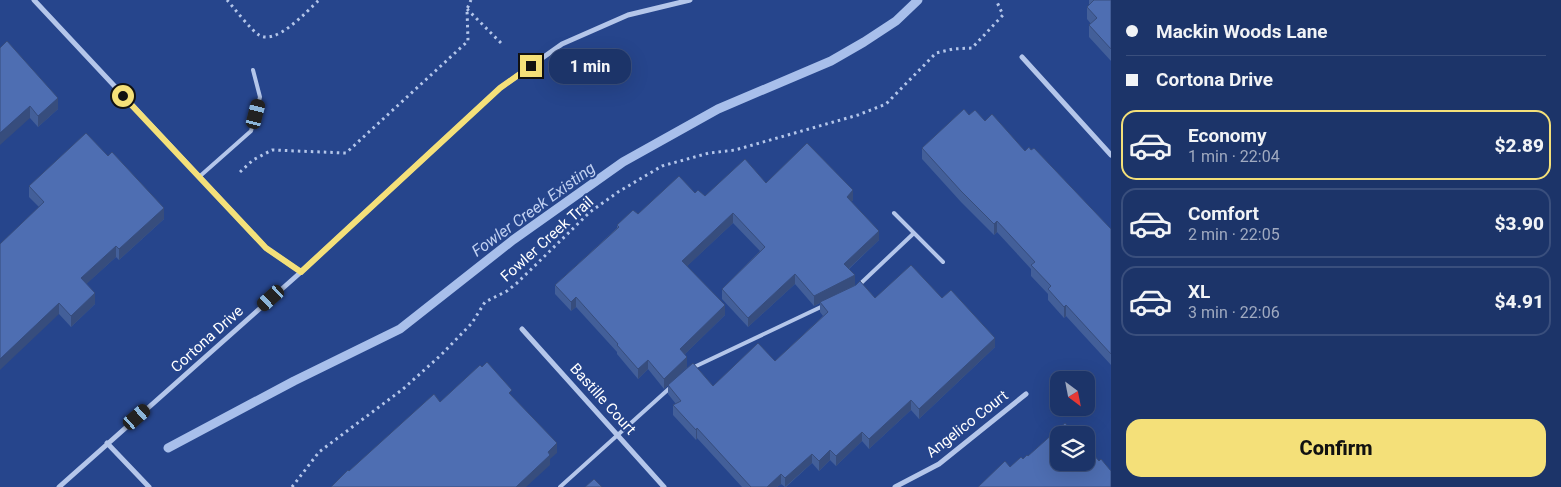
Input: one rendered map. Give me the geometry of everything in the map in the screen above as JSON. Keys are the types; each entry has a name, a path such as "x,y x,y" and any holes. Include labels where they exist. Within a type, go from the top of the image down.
{"street":[{"path":"34,0 266,248 301,272"},
{"name":"Cortona Drive","path":"59,487 301,272 500,88 562,44 628,15 690,0"},
{"path":"1022,57 1111,155"},
{"name":"Bastille Court","path":"522,329 664,487"},
{"name":"Angelico Court","path":"895,487 939,464 1026,394"},
{"path":"107,444 149,487"}],"lane":[{"path":"199,177 251,131 260,97 253,70"},
{"path":"894,212 943,262"},
{"path":"854,291 914,233"},
{"path":"691,369 828,303"},
{"path":"560,487 677,381"}],"path":[{"path":"227,0 259,35 267,37 278,35 319,0"},
{"path":"240,172 253,160 272,150 346,152 468,41 468,9 471,0"},
{"name":"Fowler Creek Trail","path":"292,487 318,452 403,389 472,324 485,302 507,291 517,283 590,212 618,192 662,166 709,153 735,150 858,115 886,104 936,54 953,49 972,48 1003,16 996,0"},
{"path":"468,9 502,44"}],"building":[{"path":"1094,0 1111,0 1111,49 1089,25 1097,18 1087,7"},
{"path":"7,41 58,98 38,116 30,106 0,133 0,48"},
{"path":"964,109 969,115 975,110 985,121 992,114 1025,151 1029,147 1031,150 1034,148 1111,229 1111,354 1066,305 1064,307 1048,289 1051,286 1031,265 1035,262 997,221 994,224 961,191 922,148"},
{"path":"86,133 108,156 112,152 164,208 119,249 116,246 81,278 95,293 71,316 59,303 0,359 0,244 44,202 29,186"},
{"path":"807,143 853,190 847,197 879,231 844,264 855,275 814,296 795,274 748,318 722,289 765,247 733,213 682,261 725,305 680,349 687,357 664,379 648,360 638,369 576,297 571,302 555,285 619,227 617,225 633,210 638,214 679,176 695,193 698,190 705,196 745,159 766,183"},
{"path":"911,265 942,298 951,290 995,338 919,409 911,400 869,439 862,432 836,456 830,450 819,461 812,454 785,478 781,474 767,487 751,487 697,428 696,430 673,405 681,401 668,385 693,363 713,386 758,343 775,361 828,312 820,302 856,285 860,281 875,298"},
{"path":"487,362 512,390 509,393 557,443 548,452 550,455 516,487 331,487 434,394 440,402 480,365 482,367"},
{"path":"1050,436 1050,471 1095,471 1095,456 1099,461 1101,459 1111,471 1111,487 978,487 1005,461 1010,467 1021,457 1023,459"},
{"path":"594,479 602,487 585,487"}],"waterway":[{"name":"Fowler Creek Existing","path":"168,448 294,381 400,329 513,240 623,162 718,109 831,61 896,21 918,0"}],"route":[{"path":"123,96 266,248 301,272 500,88 531,66"}]}
